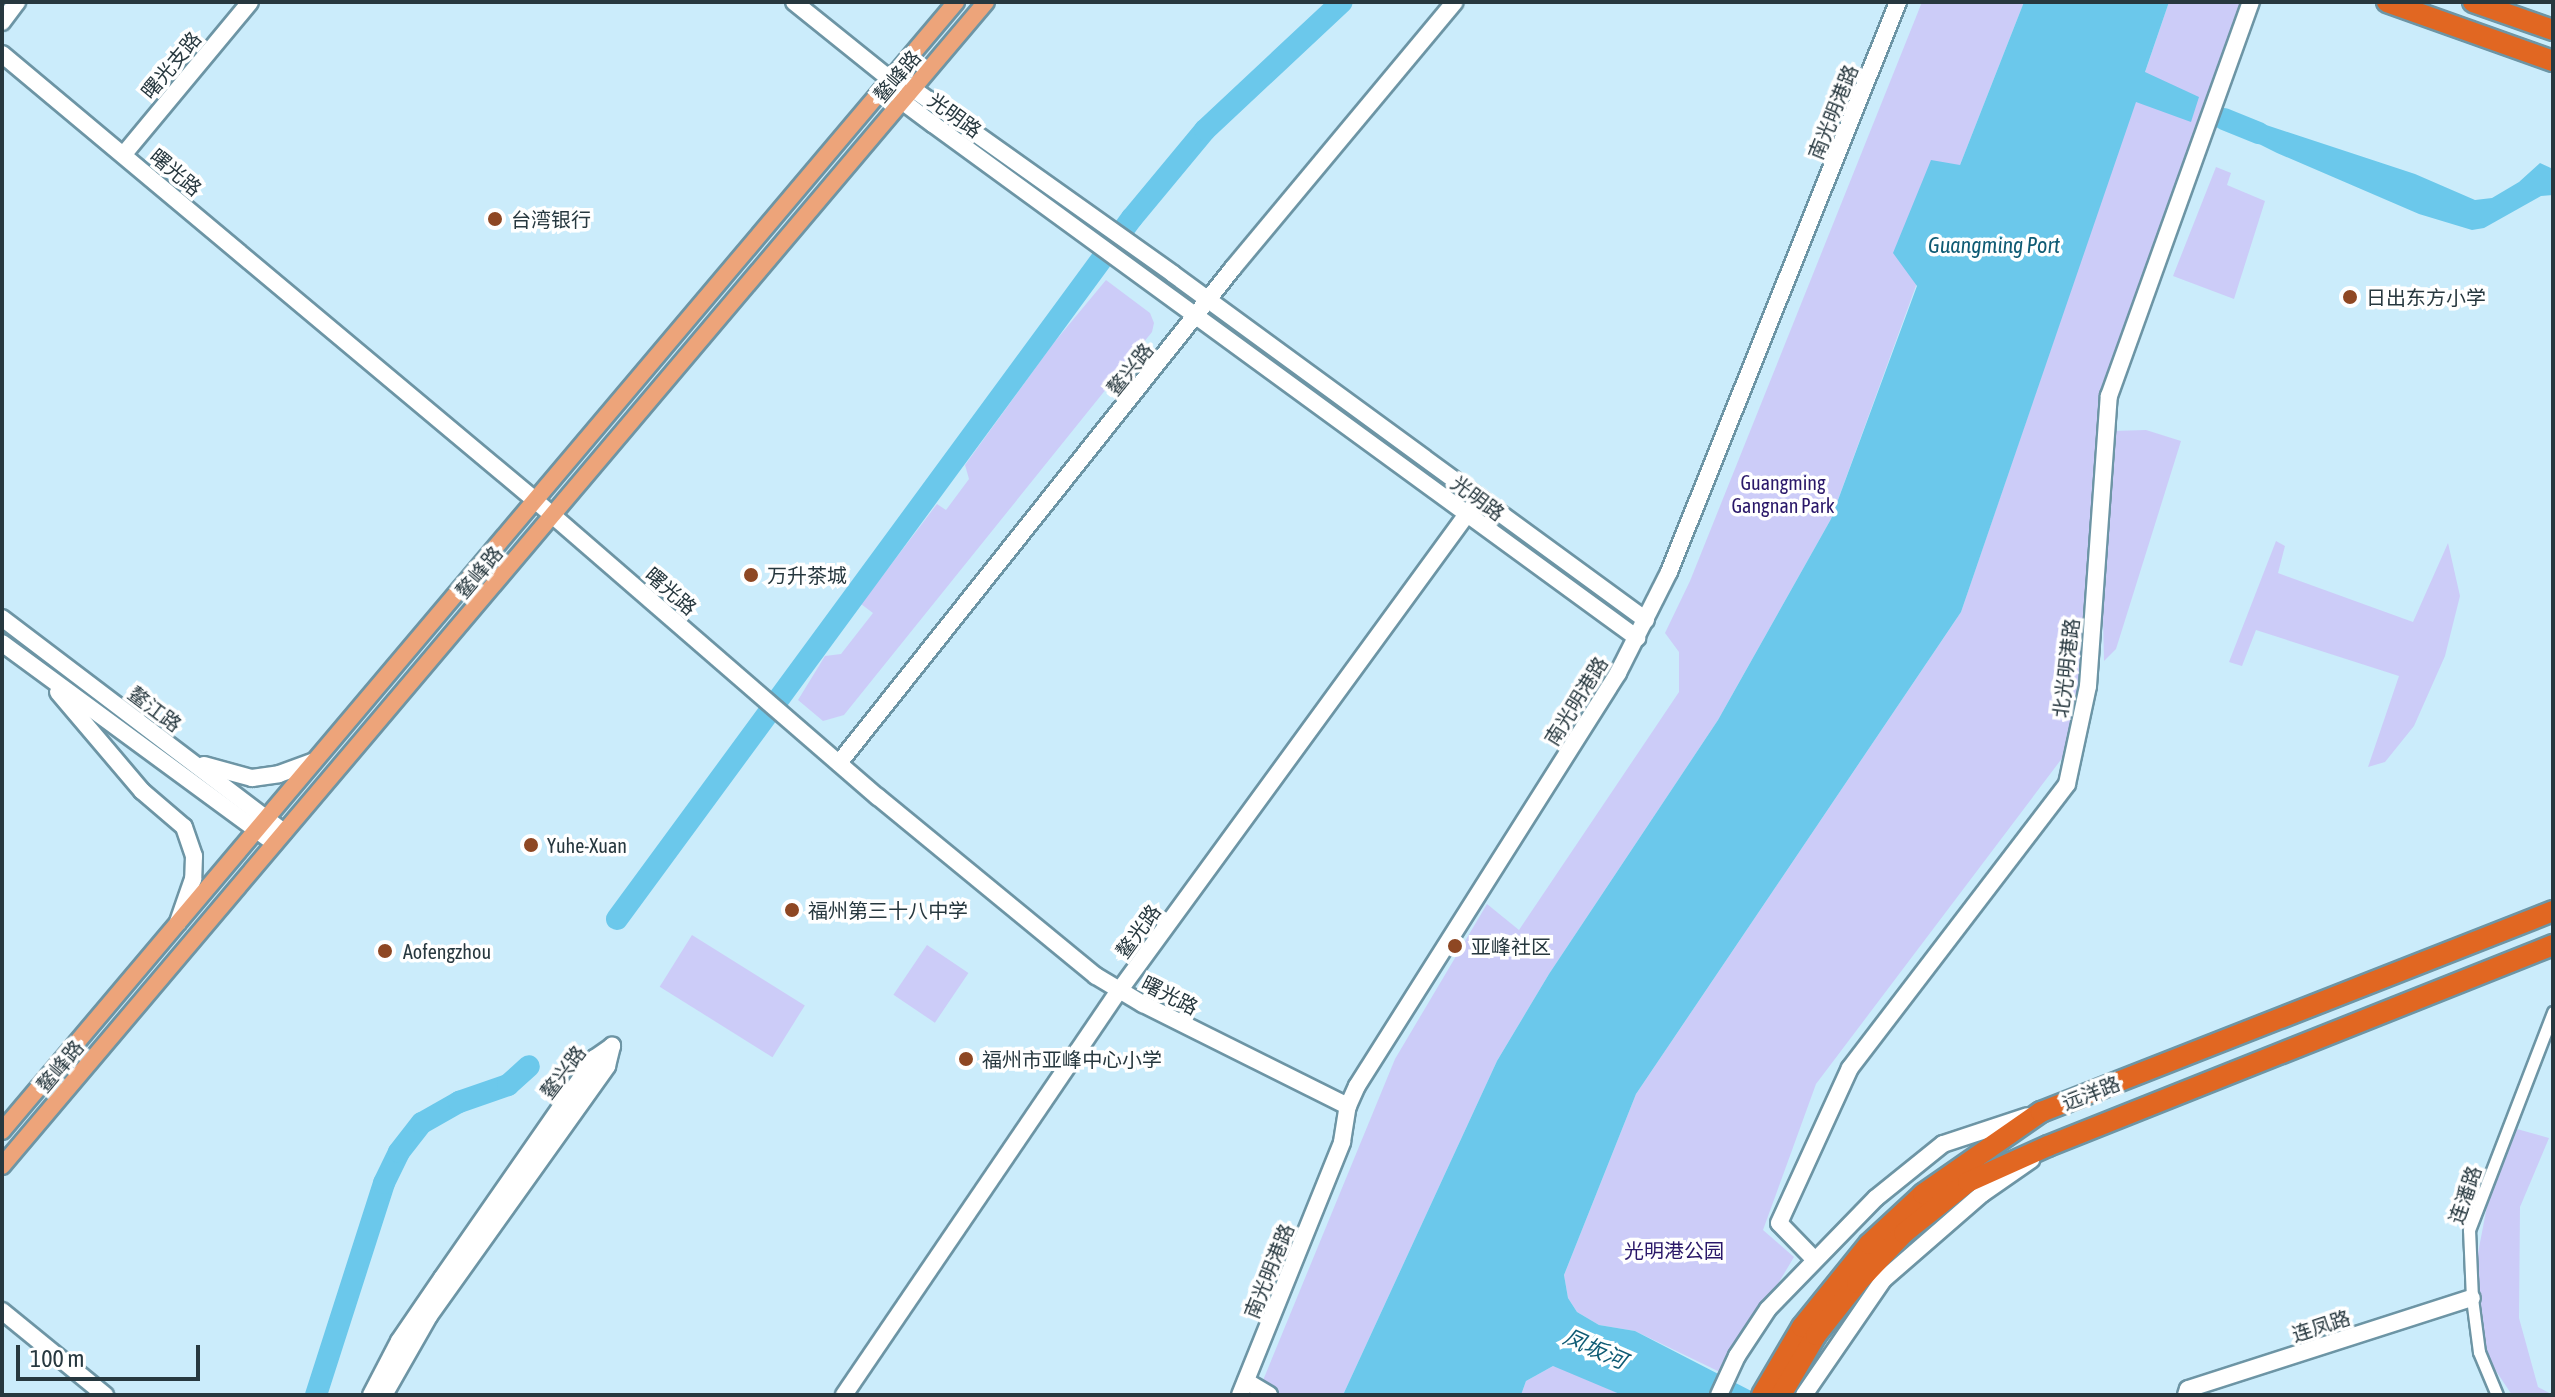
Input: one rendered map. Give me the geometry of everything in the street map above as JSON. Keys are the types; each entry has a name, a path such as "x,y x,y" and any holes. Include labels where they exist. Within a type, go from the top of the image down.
{"highway":[{"path":"2387,2 2553,61"},
{"path":"2473,2 2553,30"},
{"name":"远洋路","path":"2041,1112 2553,911"},
{"name":"远洋路","path":"2048,1146 2553,945"},
{"path":"1762,1395 1809,1331 1845,1271 1894,1220 1959,1167 2041,1112"},
{"path":"1781,1395 1809,1331 1882,1255 1934,1207 1968,1182 2048,1146"}],"main road":[{"name":"鳌峰路","path":"2,1131 956,2"},
{"name":"鳌峰路","path":"2,1166 986,2"}],"street":[{"path":"2,22 17,2"},
{"name":"曙光支路","path":"124,154 250,2"},
{"path":"794,2 891,80"},
{"name":"鳌兴路","path":"839,763 1208,301 1455,2"},
{"name":"南光明港路","path":"1243,1388 1342,1142 1348,1106 1357,1086 1646,620 1692,518 1898,2"},
{"name":"北光明港路","path":"1814,1259 1779,1223 1850,1068 2067,784 2088,686 2109,396 2251,2"},
{"name":"曙光路","path":"2,54 536,501 839,763 1119,991 1348,1106"},
{"name":"光明路","path":"891,80 1093,241 1637,638"},
{"name":"光明路","path":"907,95 1133,245 1646,620"},
{"name":"鳌光路","path":"844,1395 1119,991 1478,499"},
{"name":"鳌江路","path":"2,618 192,761 260,824"},
{"name":"鳌江路","path":"2,643 279,838"},
{"path":"42,672 142,791 184,827 194,856 193,879 178,922"},
{"path":"192,761 252,778 279,774 314,761"},
{"name":"连潘路","path":"2497,1395 2479,1352 2472,1298 2469,1230 2553,1012"},
{"name":"鳌兴路","path":"371,1395 399,1341 442,1278 595,1058 612,1046 607,1066 429,1316 384,1395"},
{"name":"远洋路","path":"1719,1395 1729,1372 1768,1309 1885,1189 1943,1144 2041,1112"},
{"name":"远洋路","path":"1804,1395 1883,1280 1982,1194 2048,1146"},
{"name":"连凤路","path":"2186,1395 2188,1389 2472,1298"},
{"path":"2,1311 105,1395"},
{"path":"1243,1388 1269,1395"}],"green space":[{"name":"Guangming Gangnan Park","path":"1922,2 2024,2 1960,165 1831,519 1718,720 1549,974 1497,1061 1343,1395 1257,1395 1395,1059 1487,904 1519,930 1679,692 1679,652 1665,633 1690,581"},
{"name":"光明港公园","path":"2169,2 2243,2 2103,400 2081,697 2063,757 1816,1084 1763,1230 1794,1257 1724,1374 1635,1331 1599,1325 1577,1312 1568,1298 1564,1275 1636,1094 1961,612"},
{"path":"2216,167 2231,173 2227,185 2265,201 2234,299 2173,276"},
{"path":"1106,280 1150,313 1154,323 1152,332 844,715 823,721 798,700 825,656 841,654 873,613 861,604 937,504 946,510 969,479 965,465 1052,345"},
{"path":"2146,430 2181,441 2116,649 2104,661 2102,576 2112,431"},
{"path":"2276,541 2285,546 2278,573 2413,622 2448,543 2460,596 2445,656 2414,726 2385,762 2368,767 2399,676 2256,630 2242,666 2229,662"},
{"path":"692,935 805,1005 772,1057 660,987"},
{"path":"927,945 968,973 935,1023 893,995"},
{"path":"2517,1129 2549,1138 2520,1207 2519,1318 2538,1387 2553,1395 2512,1395 2488,1359 2478,1299 2478,1253 2487,1206"},
{"path":"1553,1366 1622,1395 1521,1395 1526,1381"}],"water":[{"name":"Guangming Port","path":"2024,2 2169,2 2145,72 2199,97 2191,122 2136,102 1961,612 1636,1094 1564,1275 1568,1298 1577,1312 1599,1325 1635,1331 1759,1395 1622,1395 1553,1366 1526,1381 1521,1395 1343,1395 1497,1061 1549,974 1718,720 1831,519 1917,286 1893,253 1931,160 1960,165"},
{"path":"2242,117 2415,174 2475,200 2492,198 2519,182 2540,163 2553,169 2553,195 2541,196 2484,228 2472,230 2419,214 2277,153 2237,133 2232,122"}],"waterway":[{"path":"617,919 1132,218 1205,130 1342,2"},
{"path":"2224,119 2259,133"},
{"path":"316,1395 384,1183 399,1152 422,1123 459,1102 508,1085 529,1066"}],"place":[{"name":"台湾银行","path":"495,219"},
{"name":"日出东方小学","path":"2350,297"},
{"name":"万升茶城","path":"751,575"},
{"name":"Yuhe-Xuan","path":"531,845"},
{"name":"福州第三十八中学","path":"792,910"},
{"name":"亚峰社区","path":"1455,946"},
{"name":"Aofengzhou","path":"385,951"},
{"name":"福州市亚峰中心小学","path":"966,1059"}],"water label":[{"name":"凤坂河","path":"1595,1349"}]}
